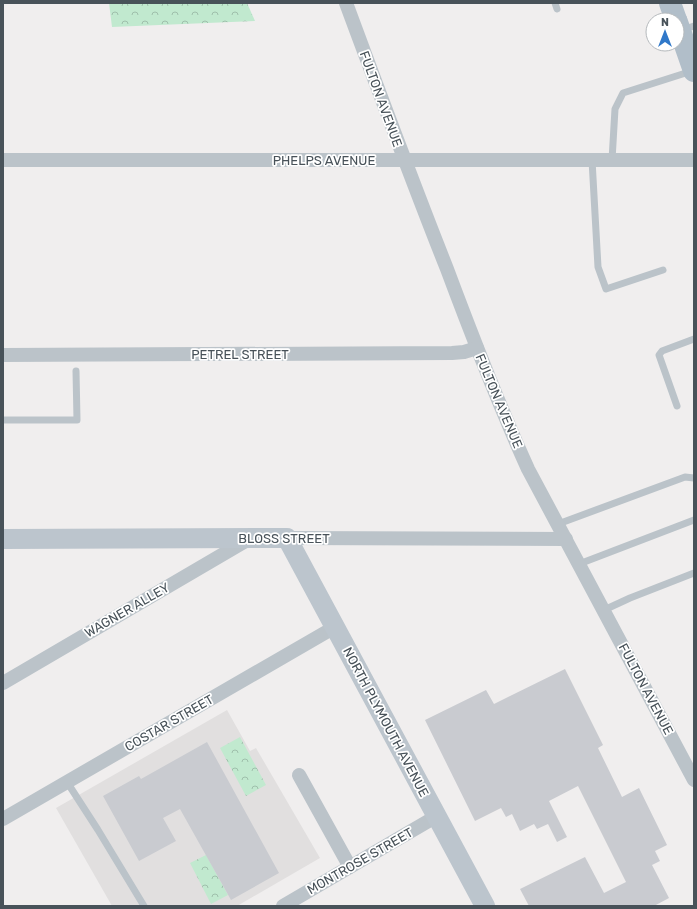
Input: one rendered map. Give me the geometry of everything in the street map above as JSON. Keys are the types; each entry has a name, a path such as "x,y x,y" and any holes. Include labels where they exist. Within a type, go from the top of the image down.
{"main road":[{"path":"670,3 675,12"},
{"path":"685,36 694,70"}],"street":[{"name":"FULTON AVENUE","path":"346,3 404,160 477,348 528,469 694,780"},
{"name":"PHELPS AVENUE","path":"3,160 694,160"},
{"name":"PETREL STREET","path":"3,355 452,353 464,352 477,348"},
{"name":"WAGNER ALLEY","path":"3,683 250,538"},
{"name":"NORTH PLYMOUTH AVENUE","path":"287,538 485,906"},
{"name":"BLOSS STREET","path":"3,539 566,539"},
{"name":"COSTAR STREET","path":"3,819 335,627"},
{"path":"299,774 350,867"},
{"name":"MONTROSE STREET","path":"283,906 437,816"}],"lane":[{"path":"612,160 615,109 623,93 694,70"},
{"path":"592,160 598,267 606,289 663,270"},
{"path":"677,406 659,355 662,351 694,339"},
{"path":"3,420 77,420 76,371"},
{"path":"558,524 685,477 694,478"},
{"path":"579,564 694,520"},
{"path":"604,610 630,598 694,573"},
{"path":"67,782 144,906"}],"shaded area":[{"path":"227,710 250,751 256,748 320,858 237,906 112,906 56,808"}],"green space":[{"path":"109,3 247,3 255,21 112,27"},
{"path":"240,737 266,785 246,796 220,748"},
{"path":"206,855 228,895 211,904 190,863"}],"building":[{"path":"565,669 603,745 598,748 622,797 639,788 667,845 655,851 660,861 652,865 669,898 654,906 529,906 520,889 585,857 604,893 626,882 578,786 549,801 567,837 557,842 548,824 537,829 534,824 520,831 512,814 506,817 501,808 475,821 425,720 486,690 494,704"},
{"path":"207,742 279,873 231,900 180,809 163,818 176,841 139,861 103,796 139,776 141,779"}]}
